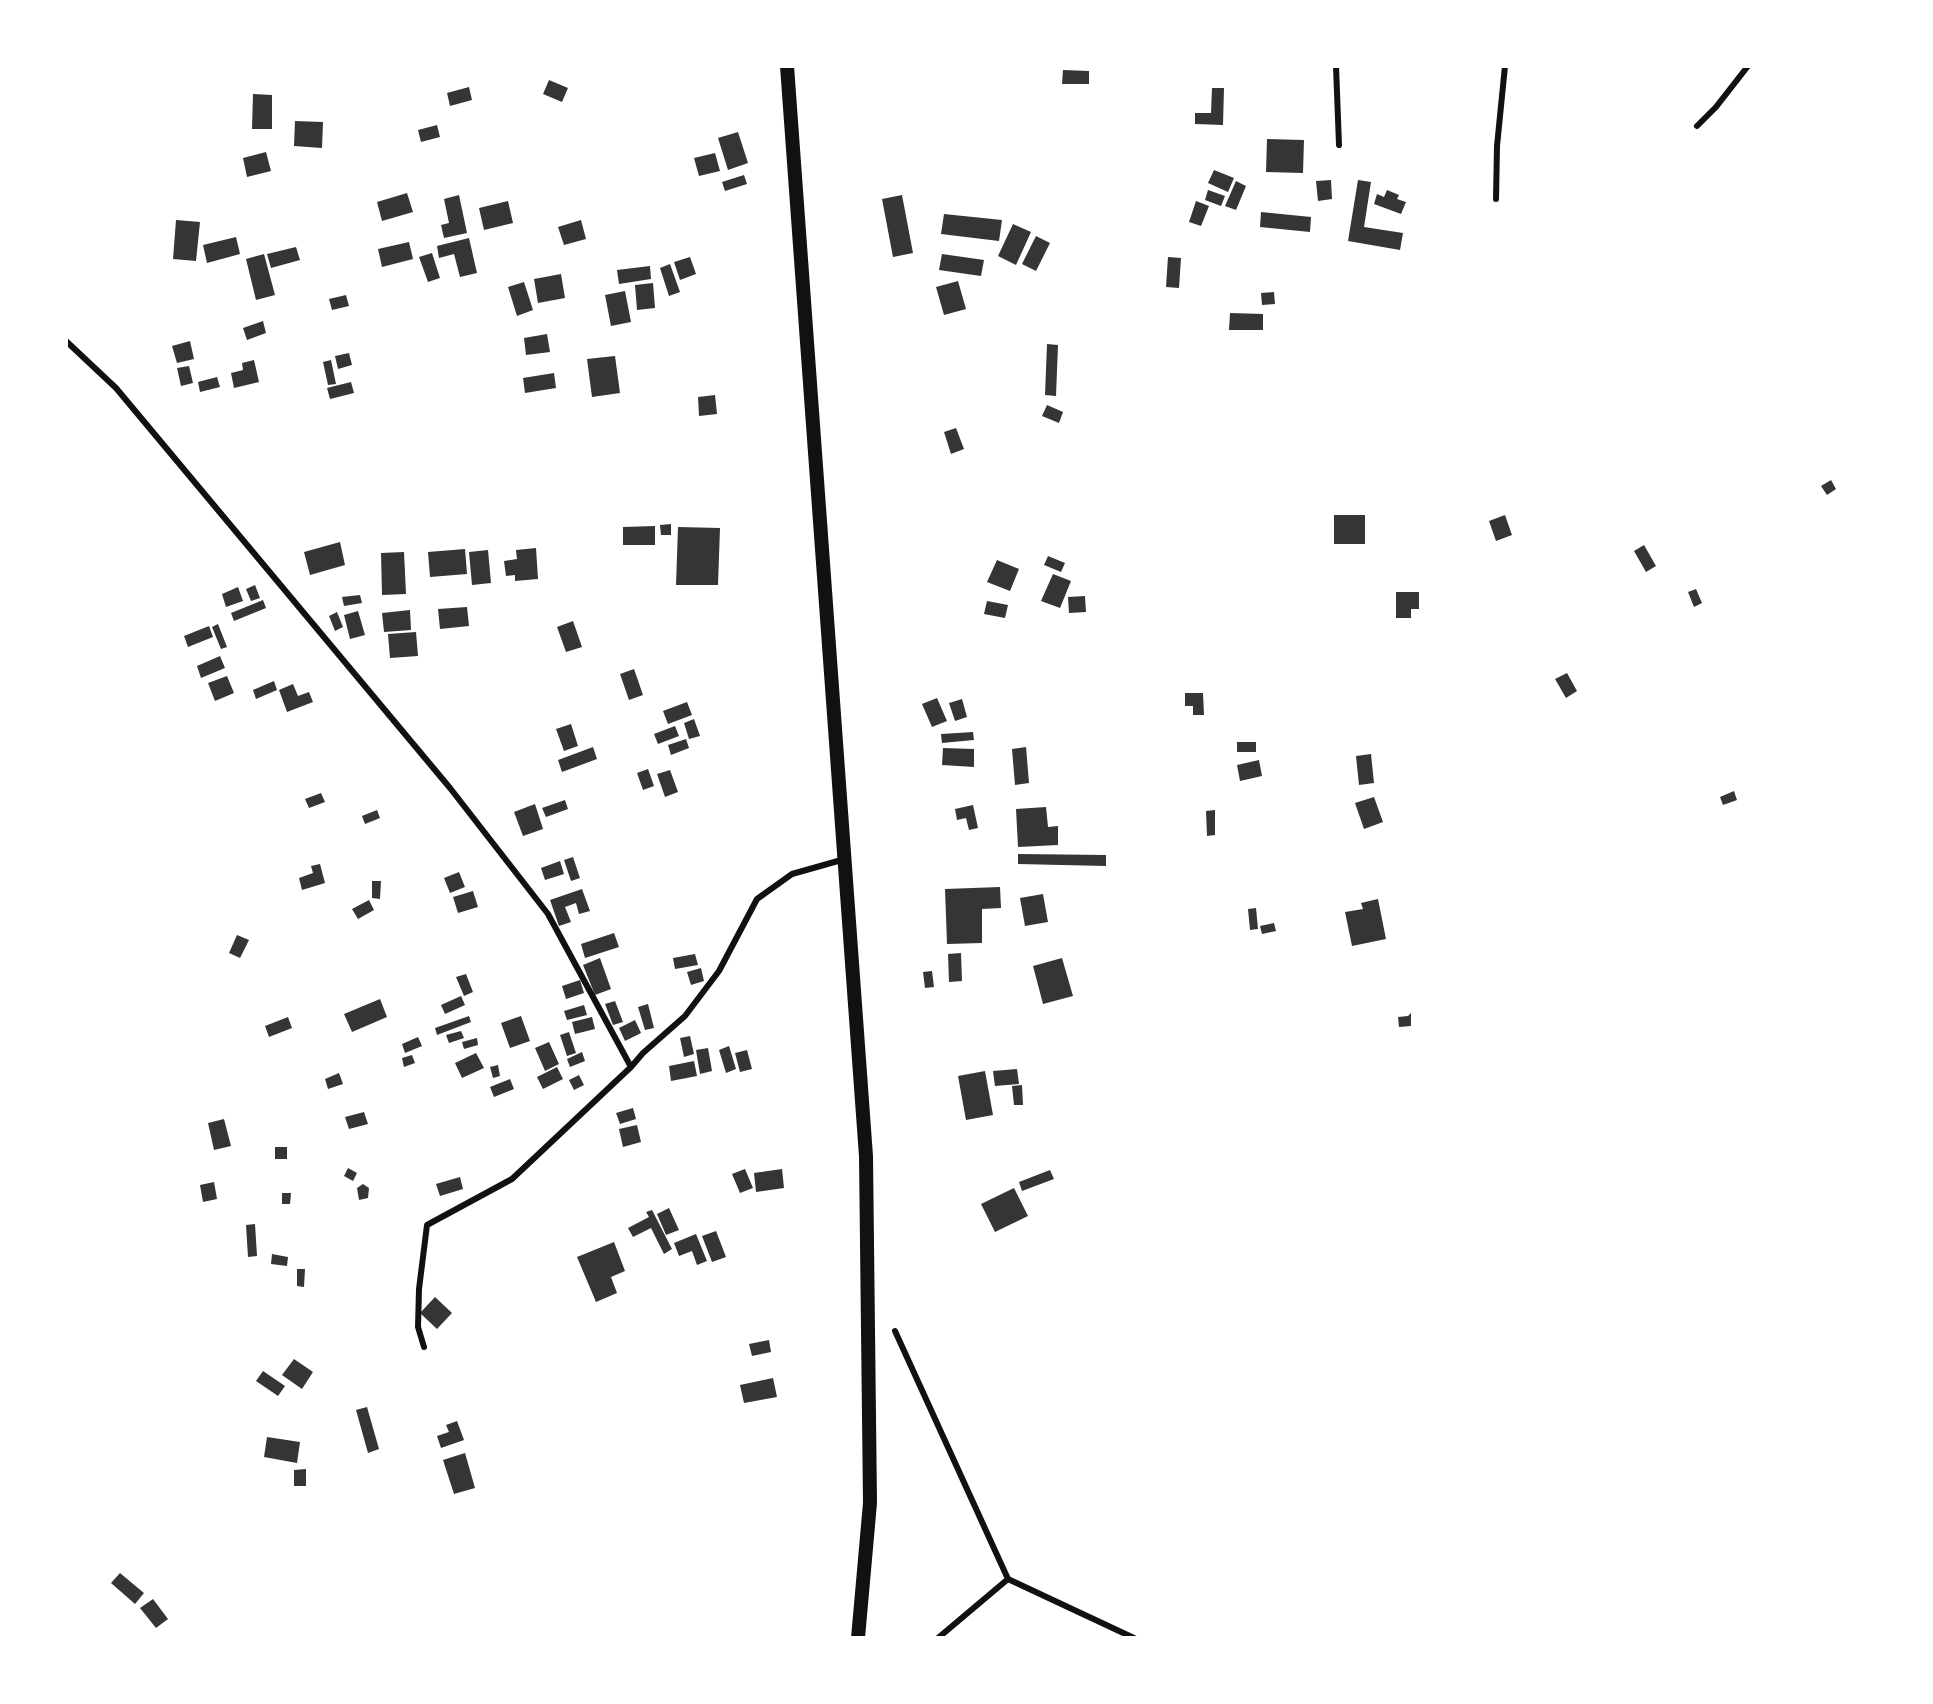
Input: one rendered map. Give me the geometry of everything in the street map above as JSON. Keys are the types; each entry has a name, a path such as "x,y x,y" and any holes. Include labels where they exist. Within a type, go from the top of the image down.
{"highway":[{"path":"787,66 866,1156 870,1503 858,1638"}],"street":[{"path":"1336,66 1339,145"},
{"path":"1496,200 1497,146 1504,66"},
{"path":"1696,126 1716,107 1748,66"},
{"path":"66,341 116,388 357,673 450,788 548,914 632,1067"},
{"path":"424,1347 418,1327 419,1289 427,1225 512,1179 632,1067 643,1053 685,1016 719,971 757,899 792,874 845,859"},
{"path":"895,1331 1008,1579 1134,1638"},
{"path":"938,1638 1008,1579"}],"building":[{"path":"1063,70 1089,71 1089,84 1062,84"},
{"path":"549,80 568,88 562,102 543,94"},
{"path":"469,87 472,100 450,106 447,93"},
{"path":"1212,88 1224,88 1223,125 1195,124 1195,113 1211,113"},
{"path":"253,94 272,95 272,129 252,129"},
{"path":"295,121 323,122 322,148 294,146"},
{"path":"437,125 440,137 421,142 418,130"},
{"path":"738,132 748,163 728,170 718,138"},
{"path":"1267,139 1304,140 1303,173 1266,172"},
{"path":"266,152 271,171 247,177 243,158"},
{"path":"715,153 720,171 699,176 694,158"},
{"path":"1214,170 1234,178 1228,192 1208,183"},
{"path":"744,175 747,184 725,191 722,182"},
{"path":"1331,180 1332,199 1318,201 1316,181"},
{"path":"1358,180 1371,182 1364,227 1403,233 1400,250 1348,241"},
{"path":"1236,181 1246,186 1236,210 1225,206"},
{"path":"1208,190 1225,196 1221,206 1205,200"},
{"path":"1387,190 1399,195 1397,199 1406,202 1401,214 1374,204 1377,194 1384,197"},
{"path":"407,193 413,212 382,221 377,202"},
{"path":"459,195 467,233 444,238 441,225 449,223 444,199"},
{"path":"902,195 913,253 893,257 882,199"},
{"path":"508,201 513,223 484,230 479,208"},
{"path":"1196,201 1209,206 1201,226 1189,222"},
{"path":"1261,212 1311,217 1310,232 1260,227"},
{"path":"944,214 1002,220 999,241 941,234"},
{"path":"176,220 200,222 196,261 173,259"},
{"path":"581,220 586,239 564,245 558,227"},
{"path":"1013,224 1031,232 1016,265 998,256"},
{"path":"1036,236 1050,243 1036,271 1022,264"},
{"path":"236,237 240,254 207,263 203,245"},
{"path":"469,238 477,273 460,277 454,254 439,258 437,246"},
{"path":"409,242 413,259 382,267 378,249"},
{"path":"296,247 300,260 271,268 267,254"},
{"path":"432,253 440,278 428,282 419,257"},
{"path":"264,254 275,295 256,300 246,259"},
{"path":"942,254 984,260 981,276 939,270"},
{"path":"690,257 696,274 680,280 674,262"},
{"path":"1168,257 1181,258 1179,288 1166,287"},
{"path":"670,264 680,292 669,296 660,268"},
{"path":"650,266 651,279 619,284 617,270"},
{"path":"561,274 565,298 538,303 534,279"},
{"path":"958,281 966,309 944,315 936,287"},
{"path":"524,282 533,310 517,316 508,287"},
{"path":"653,283 655,308 637,310 635,285"},
{"path":"625,291 631,322 611,326 605,295"},
{"path":"1274,292 1275,304 1262,305 1261,293"},
{"path":"346,295 349,306 332,310 329,299"},
{"path":"1230,313 1263,314 1263,330 1229,330"},
{"path":"263,321 266,333 247,340 243,328"},
{"path":"547,334 550,352 526,355 524,338"},
{"path":"190,341 194,359 177,363 172,346"},
{"path":"1047,344 1058,345 1056,396 1045,395"},
{"path":"349,353 352,365 338,369 335,356"},
{"path":"615,356 620,393 592,397 587,359"},
{"path":"254,360 259,382 234,388 231,373 243,370 242,363"},
{"path":"331,360 336,384 328,385 323,362"},
{"path":"189,366 193,383 181,386 177,368"},
{"path":"554,373 556,388 525,393 523,378"},
{"path":"217,377 220,387 200,392 198,382"},
{"path":"351,382 354,393 330,399 327,388"},
{"path":"715,395 717,414 699,416 698,397"},
{"path":"1047,405 1063,412 1059,423 1042,416"},
{"path":"956,428 964,449 951,454 944,432"},
{"path":"1831,480 1836,489 1827,495 1821,486"},
{"path":"1334,515 1365,515 1365,544 1334,544"},
{"path":"1505,515 1512,535 1496,541 1489,521"},
{"path":"671,524 671,535 661,535 660,525"},
{"path":"655,526 655,545 623,545 623,527"},
{"path":"678,527 720,528 718,585 676,585"},
{"path":"340,542 345,565 310,575 304,552"},
{"path":"1644,545 1656,566 1646,572 1634,551"},
{"path":"536,548 538,579 515,581 515,575 506,576 504,561 517,559 516,550"},
{"path":"465,549 467,574 430,577 428,552"},
{"path":"488,550 491,583 472,585 469,552"},
{"path":"404,552 406,594 382,595 381,553"},
{"path":"1048,556 1065,563 1061,572 1044,565"},
{"path":"997,560 1019,569 1010,591 987,582"},
{"path":"1053,574 1071,581 1060,608 1041,601"},
{"path":"255,585 260,598 251,601 246,589"},
{"path":"238,587 243,601 226,607 222,594"},
{"path":"1696,589 1702,603 1694,607 1688,592"},
{"path":"1396,592 1419,592 1419,609 1411,609 1411,618 1396,618"},
{"path":"360,595 362,603 344,606 342,597"},
{"path":"1085,596 1086,612 1069,613 1068,597"},
{"path":"263,600 266,608 234,621 231,613"},
{"path":"987,601 1008,605 1005,618 984,614"},
{"path":"467,607 469,626 440,629 438,609"},
{"path":"410,610 411,630 384,632 382,613"},
{"path":"358,611 365,635 350,639 344,615"},
{"path":"337,612 343,627 335,631 329,616"},
{"path":"573,621 582,647 566,652 557,627"},
{"path":"218,624 227,647 221,649 212,627"},
{"path":"209,626 213,637 188,647 184,636"},
{"path":"416,632 418,656 390,658 388,634"},
{"path":"220,656 225,668 201,678 197,666"},
{"path":"634,669 643,695 629,700 620,674"},
{"path":"1567,673 1577,691 1566,698 1555,679"},
{"path":"227,676 234,693 215,701 208,683"},
{"path":"274,681 277,690 256,699 253,690"},
{"path":"293,684 298,696 309,692 313,702 287,712 279,690"},
{"path":"1185,693 1203,693 1204,715 1193,715 1193,706 1185,706"},
{"path":"937,698 947,721 932,727 922,704"},
{"path":"962,699 967,717 955,721 949,703"},
{"path":"687,702 692,715 668,724 663,711"},
{"path":"694,719 700,736 689,739 684,723"},
{"path":"571,724 578,746 564,751 556,729"},
{"path":"675,726 679,736 658,744 654,734"},
{"path":"973,732 974,740 942,743 941,734"},
{"path":"686,739 689,748 671,755 668,745"},
{"path":"1237,742 1256,742 1256,752 1237,752"},
{"path":"593,747 597,759 562,772 558,760"},
{"path":"1026,747 1029,783 1015,785 1012,749"},
{"path":"943,748 974,749 974,767 942,765"},
{"path":"1371,754 1374,783 1359,785 1356,756"},
{"path":"1259,760 1262,776 1240,781 1237,765"},
{"path":"648,769 654,786 643,790 637,773"},
{"path":"670,770 678,792 665,797 657,774"},
{"path":"1734,791 1737,800 1723,805 1720,797"},
{"path":"321,793 325,802 309,808 305,799"},
{"path":"1374,797 1383,822 1364,829 1355,803"},
{"path":"565,800 568,809 546,817 542,808"},
{"path":"535,804 543,829 523,836 514,812"},
{"path":"973,805 978,828 969,830 966,818 957,820 955,809"},
{"path":"1046,807 1048,827 1058,826 1058,845 1018,847 1016,809"},
{"path":"377,810 380,818 365,824 362,816"},
{"path":"1215,810 1215,835 1207,836 1206,811"},
{"path":"1018,854 1106,855 1106,866 1018,864"},
{"path":"573,857 580,878 571,881 564,860"},
{"path":"560,861 564,874 545,880 541,868"},
{"path":"320,864 325,883 302,890 299,878 313,873 311,866"},
{"path":"459,872 465,887 450,893 444,878"},
{"path":"372,881 381,881 380,899 372,898"},
{"path":"1000,887 1001,908 982,909 982,943 947,944 945,889"},
{"path":"582,889 590,911 579,914 576,903 565,907 571,922 559,926 550,900"},
{"path":"473,891 478,907 458,913 453,897"},
{"path":"1043,894 1048,922 1025,926 1020,898"},
{"path":"1378,899 1386,939 1352,946 1345,912 1363,909 1361,903"},
{"path":"369,900 374,910 358,919 352,909"},
{"path":"1256,908 1258,929 1250,930 1248,909"},
{"path":"1274,923 1276,931 1262,934 1260,926"},
{"path":"614,933 619,947 585,958 581,944"},
{"path":"237,935 249,940 240,958 229,953"},
{"path":"961,953 962,981 949,982 948,954"},
{"path":"695,954 698,965 675,969 673,958"},
{"path":"600,958 611,989 595,995 583,965"},
{"path":"1062,958 1073,996 1043,1004 1033,966"},
{"path":"701,968 704,981 691,985 687,972"},
{"path":"932,971 934,987 925,988 923,972"},
{"path":"466,974 473,992 464,996 456,977"},
{"path":"580,980 584,993 566,999 562,986"},
{"path":"461,996 465,1005 445,1014 441,1005"},
{"path":"380,999 387,1017 352,1032 344,1014"},
{"path":"615,1001 623,1022 613,1025 605,1004"},
{"path":"648,1004 654,1028 645,1030 638,1007"},
{"path":"584,1005 587,1015 567,1020 564,1011"},
{"path":"1411,1013 1411,1026 1399,1027 1398,1017 1408,1016"},
{"path":"469,1016 471,1022 437,1035 435,1028"},
{"path":"521,1016 530,1041 510,1048 501,1023"},
{"path":"288,1017 292,1028 269,1037 265,1026"},
{"path":"592,1017 595,1029 575,1034 572,1022"},
{"path":"635,1020 641,1033 625,1041 619,1028"},
{"path":"461,1031 464,1038 449,1043 446,1035"},
{"path":"569,1032 576,1053 567,1056 560,1035"},
{"path":"690,1036 694,1054 684,1057 680,1038"},
{"path":"418,1037 422,1046 405,1053 402,1044"},
{"path":"477,1038 478,1045 464,1049 462,1042"},
{"path":"549,1042 559,1064 545,1071 535,1048"},
{"path":"729,1046 736,1069 726,1073 719,1050"},
{"path":"708,1048 712,1071 700,1074 696,1050"},
{"path":"747,1050 752,1069 740,1072 735,1053"},
{"path":"582,1052 585,1061 570,1067 567,1059"},
{"path":"476,1053 484,1068 462,1078 455,1063"},
{"path":"412,1055 415,1063 404,1067 402,1058"},
{"path":"694,1061 697,1076 671,1081 669,1066"},
{"path":"498,1065 500,1076 493,1078 490,1067"},
{"path":"557,1067 563,1079 543,1089 537,1077"},
{"path":"1017,1069 1019,1084 995,1086 993,1071"},
{"path":"985,1071 993,1115 966,1120 958,1076"},
{"path":"339,1073 343,1084 328,1089 325,1079"},
{"path":"579,1075 584,1085 574,1090 569,1080"},
{"path":"510,1079 514,1089 494,1097 490,1087"},
{"path":"1022,1085 1023,1105 1014,1105 1012,1086"},
{"path":"633,1108 636,1119 620,1124 616,1113"},
{"path":"364,1112 368,1124 349,1129 345,1117"},
{"path":"224,1119 231,1146 214,1150 208,1123"},
{"path":"637,1125 641,1142 623,1147 619,1129"},
{"path":"275,1147 287,1147 287,1159 275,1159"},
{"path":"348,1168 357,1173 353,1181 344,1176"},
{"path":"745,1169 753,1188 740,1193 732,1174"},
{"path":"782,1169 784,1188 756,1192 754,1173"},
{"path":"1050,1170 1054,1179 1022,1191 1019,1182"},
{"path":"460,1177 463,1189 440,1196 436,1184"},
{"path":"214,1182 217,1199 203,1202 200,1185"},
{"path":"363,1184 369,1188 368,1198 359,1200 357,1188"},
{"path":"1014,1188 1028,1216 995,1232 981,1204"},
{"path":"282,1193 291,1193 290,1204 282,1204"},
{"path":"669,1208 679,1230 666,1235 657,1214"},
{"path":"652,1210 672,1249 664,1254 651,1228 633,1237 628,1228 649,1217 646,1212"},
{"path":"255,1224 257,1256 248,1257 246,1225"},
{"path":"716,1231 726,1257 712,1262 702,1236"},
{"path":"696,1234 707,1261 697,1265 692,1251 679,1256 674,1243"},
{"path":"614,1242 625,1271 611,1277 617,1293 596,1302 577,1257"},
{"path":"272,1254 288,1257 287,1266 271,1264"},
{"path":"297,1269 305,1269 304,1287 297,1286"},
{"path":"435,1297 452,1313 437,1329 420,1313"},
{"path":"769,1340 771,1352 752,1356 749,1344"},
{"path":"294,1359 313,1372 302,1389 282,1375"},
{"path":"263,1371 285,1386 278,1396 256,1381"},
{"path":"773,1378 777,1397 744,1403 740,1385"},
{"path":"367,1407 379,1449 368,1453 356,1410"},
{"path":"457,1421 464,1440 441,1448 437,1436 449,1432 446,1425"},
{"path":"267,1437 300,1442 297,1463 264,1457"},
{"path":"465,1453 475,1488 454,1494 443,1460"},
{"path":"306,1469 306,1486 294,1486 294,1470"},
{"path":"120,1573 144,1593 135,1604 111,1583"},
{"path":"153,1599 168,1619 156,1628 140,1608"}]}
